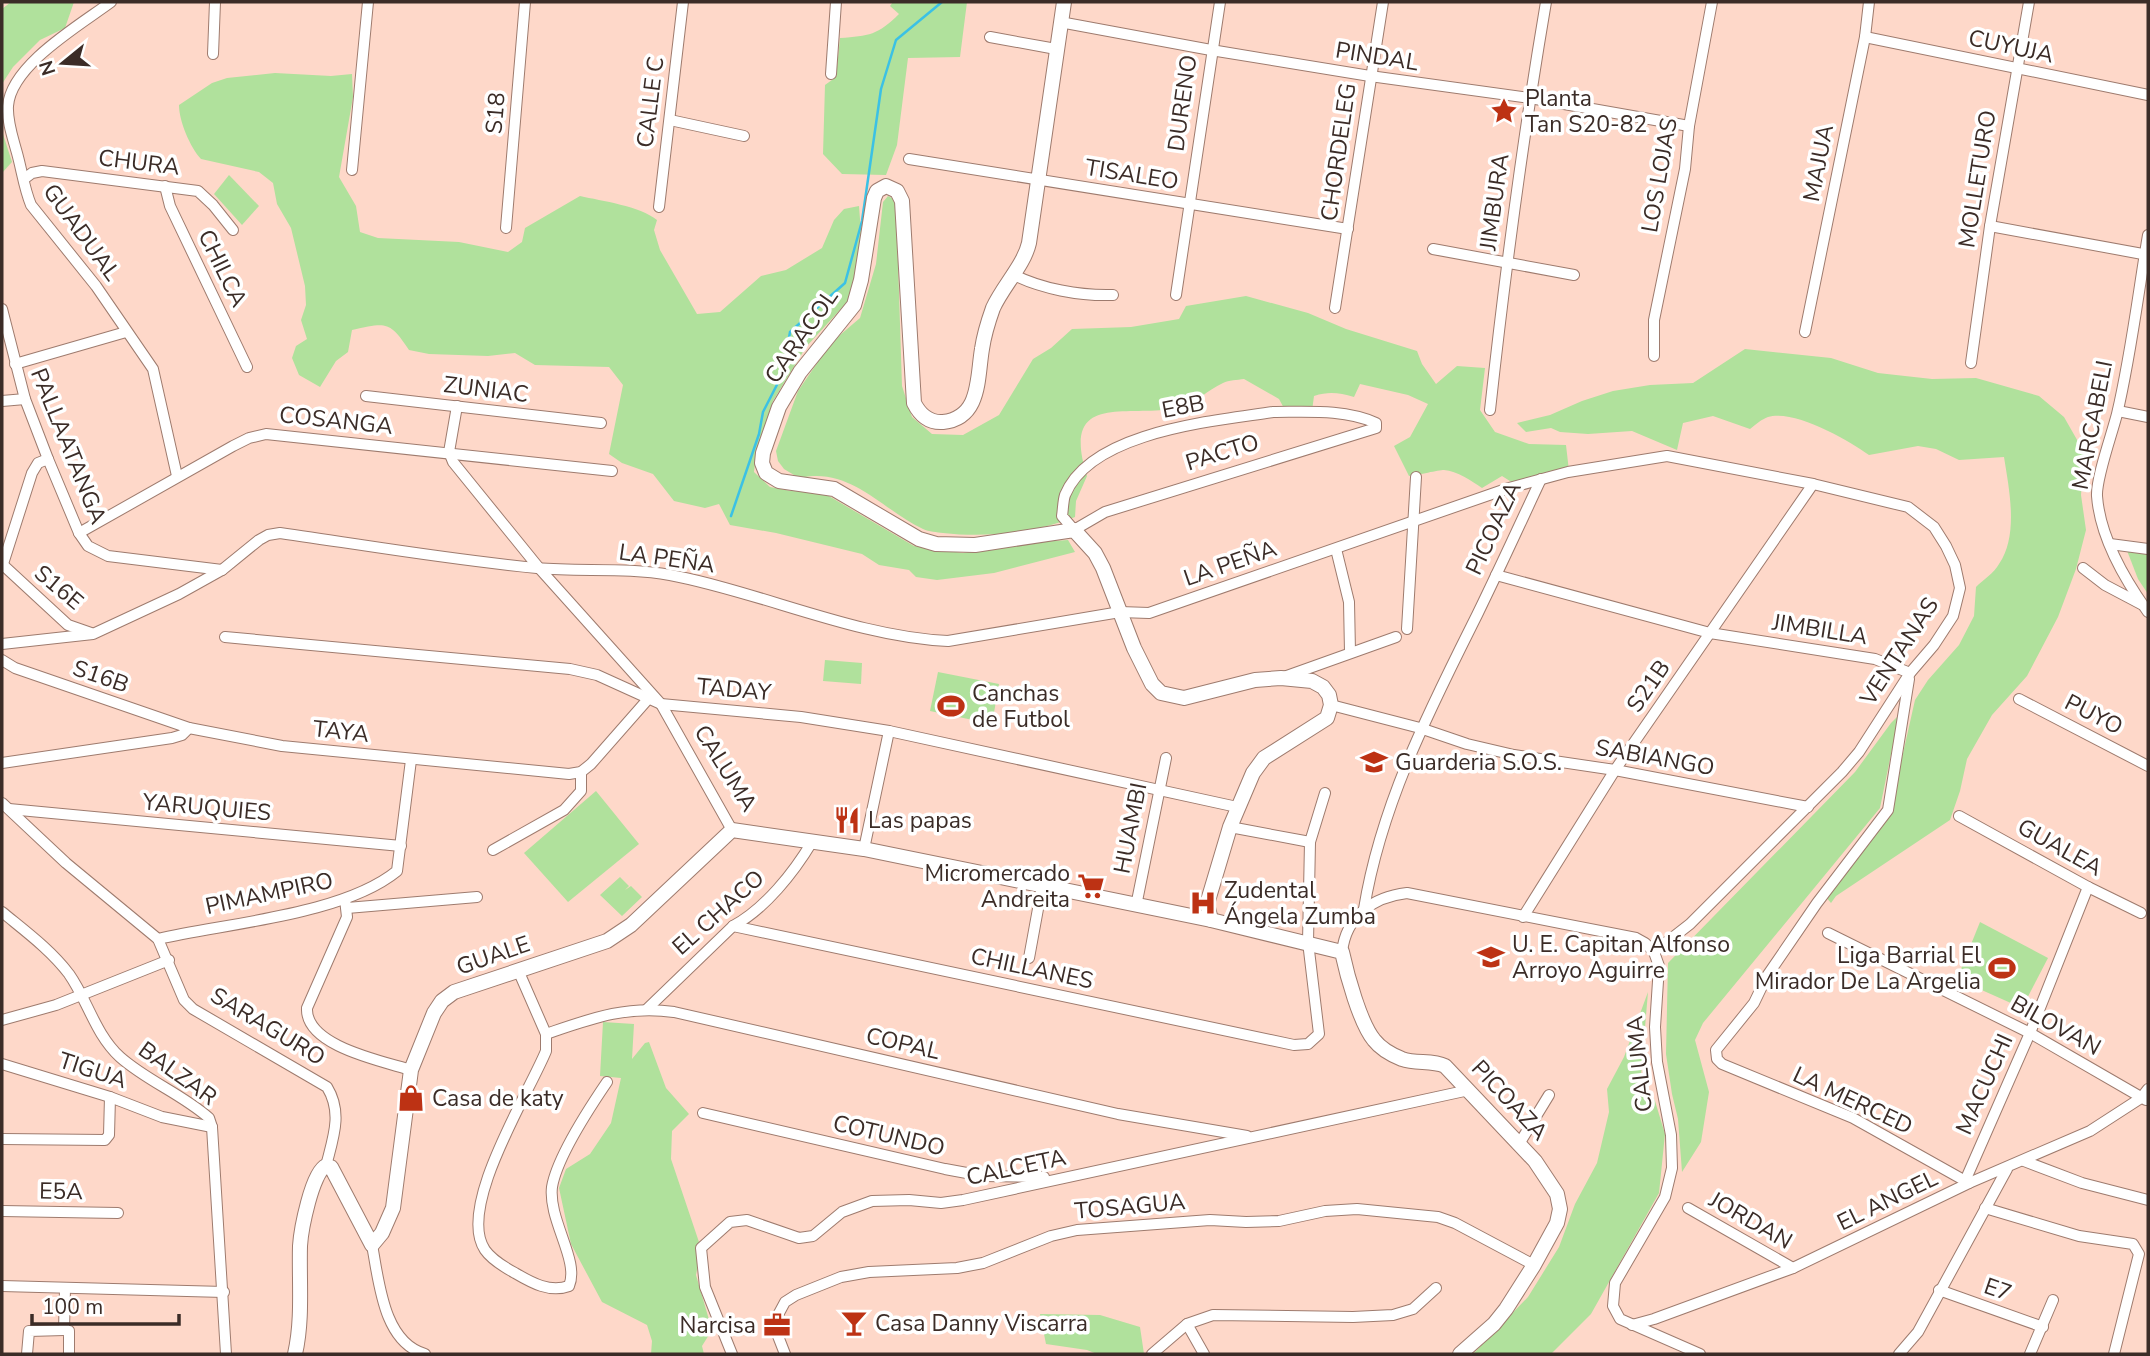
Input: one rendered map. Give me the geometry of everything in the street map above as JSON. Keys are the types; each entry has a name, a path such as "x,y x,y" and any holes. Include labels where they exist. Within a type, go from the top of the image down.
{"street":[{"name":"GUADUAL","path":"111,2 24,69 8,103 8,119 31,205 96,286 153,369 177,477"},
{"path":"213,54 215,2"},
{"path":"352,170 369,2"},
{"name":"S18","path":"506,228 525,2"},
{"name":"CALLE C","path":"659,206 682,2"},
{"path":"831,74 836,2"},
{"name":"CARACOL","path":"1064,2 1028,249 1004,286 985,329 976,394 969,409 963,416 938,422 924,417 912,397 902,201 891,186 880,188 872,205 861,280 854,305 800,372 779,407 762,463 766,473 773,479 834,489 919,539 936,544 975,545 1074,530"},
{"name":"DURENO","path":"1176,295 1220,2"},
{"name":"CHORDELEG","path":"1335,308 1383,2"},
{"name":"JIMBURA","path":"1490,410 1506,262 1546,2"},
{"name":"LOS LOJAS","path":"1654,356 1654,320 1685,169 1689,126 1712,2"},
{"name":"MAJUA","path":"1805,332 1865,37 1869,2"},
{"name":"MOLLETURO","path":"1971,363 1990,226 2029,2"},
{"name":"PINDAL","path":"1060,22 1211,50 1530,98 1689,126"},
{"path":"990,37 1056,49"},
{"name":"CUYUJA","path":"1865,37 2148,95"},
{"path":"670,120 744,136"},
{"name":"TISALEO","path":"909,159 1348,229"},
{"name":"CHURA","path":"24,179 32,173 42,171 198,191 233,230"},
{"name":"CHILCA","path":"165,186 170,206 247,367"},
{"path":"1990,226 2147,255"},
{"name":"MARCABELI","path":"2146,609 2110,544 2099,513 2097,493 2118,411 2147,255 2148,235"},
{"path":"1433,249 1574,275"},
{"path":"1012,274 1076,293 1113,295"},
{"name":"PALLAATANGA","path":"2,309 25,399 79,533 88,546 108,556 222,570"},
{"path":"15,364 126,332"},
{"name":"ZUNIAC","path":"366,396 601,423"},
{"path":"2,401 25,399"},
{"path":"449,452 457,406"},
{"path":"2118,411 2148,417"},
{"name":"E8B","path":"1074,530 1062,516 1065,495 1079,473 1096,459 1133,441 1175,428 1273,412 1342,413 1369,420"},
{"name":"PACTO","path":"1074,530 1105,512 1376,428 1376,423 1369,420"},
{"name":"COSANGA","path":"79,533 249,438 266,434 612,471"},
{"name":"CALUMA","path":"449,452 453,462 539,568 661,704 732,830 863,849 1211,920 1342,952"},
{"name":"VENTANAS","path":"1413,520 1568,472 1667,456 1813,484 1908,507 1934,527 1946,546 1955,565 1960,588 1954,616 1910,673 1859,752 1808,807 1690,924 1654,952"},
{"path":"2,566 32,473 38,463 48,459"},
{"path":"1407,629 1416,477"},
{"name":"PICOAZA","path":"1460,1354 1494,1324 1534,1265 1557,1223 1559,1202 1548,1178 1445,1066 1437,1062 1416,1062 1399,1058 1376,1042 1366,1026 1342,952 1346,934 1364,909 1369,878 1395,794 1420,728 1541,479"},
{"name":"S21B","path":"1523,917 1615,770 1813,484"},
{"name":"LA PEÑA","path":"2,644 93,634 179,594 222,570 259,540 280,533 539,568 659,573 707,582 840,621 923,640 947,641 1120,612 1149,612 1413,520"},
{"path":"1074,530 1095,553 1152,684 1166,695 1184,698 1230,685 1282,678 1396,637"},
{"path":"2110,544 2148,549"},
{"path":"1336,549 1349,602 1350,652"},
{"name":"S16E","path":"2,566 68,625 93,634"},
{"path":"2083,568 2105,585 2146,609"},
{"name":"JIMBILLA","path":"1496,575 1710,633 1875,659 1910,673"},
{"name":"TADAY","path":"225,637 570,669 597,675 661,704 801,717 889,731 1237,807"},
{"name":"S16B","path":"2,660 15,668 189,728"},
{"name":"LA MERCED","path":"1910,673 1888,810 1810,913 1767,976 1754,1003 1716,1051 1717,1059 1722,1064 1853,1118 1967,1182"},
{"path":"1211,920 1207,904 1230,827 1252,773 1264,758 1323,722 1330,712 1328,692 1320,684 1282,678"},
{"path":"493,850 564,810 581,790 581,772 592,764 649,698"},
{"name":"PUYO","path":"2019,699 2148,766"},
{"name":"SABIANGO","path":"1331,705 1514,755 1615,770 1808,807"},
{"path":"2,763 172,738 189,728"},
{"name":"TAYA","path":"189,728 282,746 569,774 581,772"},
{"path":"863,849 889,731"},
{"name":"HUAMBI","path":"1136,906 1166,758"},
{"name":"PIMAMPIRO","path":"158,939 346,904 387,880 397,871 411,760"},
{"path":"1308,942 1310,842 1325,793"},
{"name":"YARUQUIES","path":"5,806 401,846"},
{"name":"SARAGURO","path":"5,806 66,863 158,939 184,1000 193,1009 327,1087 335,1100 335,1133 326,1166 319,1171 311,1193 300,1243 300,1302 295,1354"},
{"name":"GUALEA","path":"1959,816 2141,913"},
{"path":"1230,827 1310,842"},
{"name":"GUALE","path":"372,1245 382,1233 393,1208 411,1070 442,1001 454,992 607,941 620,933 732,830"},
{"name":"EL CHACO","path":"647,1009 657,996 733,926 758,909 798,866 812,842"},
{"path":"1029,958 1042,887"},
{"name":"MACUCHI","path":"1967,1182 2088,887"},
{"path":"1364,909 1381,898 1407,893 1636,938 1654,952"},
{"path":"411,1070 336,1045 321,1035 306,1017 307,1008 347,917 346,904 477,897"},
{"name":"BALZAR","path":"2,912 54,956 70,976 97,1028 118,1055 144,1076 209,1118 212,1127 224,1292 226,1354"},
{"name":"CHILLANES","path":"733,926 1294,1045 1308,1044 1319,1034 1308,942"},
{"name":"BILOVAN","path":"1828,933 2030,1033 2146,1096"},
{"name":"CALUMA","path":"1632,1325 1620,1320 1613,1306 1615,1283 1665,1197 1672,1168 1671,1135 1657,1062 1655,1027 1659,966 1654,952"},
{"path":"2,1020 29,1014 80,996 169,960"},
{"path":"518,971 546,1034 546,1051 482,1195 480,1235 484,1249 498,1262 546,1288 559,1289 569,1286 573,1276 553,1206 552,1188 556,1172 583,1119 607,1082"},
{"name":"COPAL","path":"546,1034 606,1014 647,1009 674,1012 1118,1114 1252,1137"},
{"name":"TIGUA","path":"2,1064 110,1097 162,1117 212,1127"},
{"name":"CALCETA","path":"732,1354 705,1287 701,1248 730,1222 747,1220 799,1238 813,1236 842,1212 872,1201 941,1203 963,1200 1469,1090"},
{"path":"1519,1144 1549,1094"},
{"name":"EL ANGEL","path":"1632,1325 1793,1268 1967,1182 2007,1169 2090,1131 2146,1096"},
{"path":"2,1139 105,1140 109,1135 110,1097"},
{"name":"COTUNDO","path":"703,1113 983,1176 1068,1177"},
{"path":"2024,1161 2082,1182 2148,1200"},
{"path":"326,1166 331,1167 372,1245 386,1311 404,1342 425,1354"},
{"path":"1899,1354 1918,1332 2007,1169"},
{"name":"JORDAN","path":"1688,1208 1793,1268"},
{"name":"TOSAGUA","path":"785,1354 778,1336 778,1315 785,1302 796,1294 841,1277 869,1272 957,1268 983,1263 1051,1236 1077,1230 1210,1220 1279,1221 1325,1211 1357,1209 1438,1217 1455,1223 1534,1265"},
{"path":"1985,1209 2079,1236 2133,1244 2139,1254 2114,1354"},
{"name":"E5A","path":"2,1211 118,1213"},
{"path":"2,1286 224,1292"},
{"path":"1152,1354 1187,1324 1213,1315 1393,1315 1413,1309 1436,1288"},
{"path":"64,1330 65,1289"},
{"name":"E7","path":"1939,1290 2043,1327"},
{"path":"2030,1354 2053,1300"},
{"path":"1187,1324 1204,1354"},
{"path":"1632,1325 1700,1354"},
{"path":"27,1354 29,1331 64,1330 69,1331 70,1335 69,1354"}],"green space":[{"path":"11,2 74,2 65,28 40,40 13,67 2,84 2,9"},
{"path":"893,2 967,2 960,57 908,58 897,145 886,175 842,174 823,154 825,85 836,77 840,38 866,35 885,26 899,14 890,6"},
{"path":"275,73 331,76 352,74 353,97 339,177 356,206 360,232 378,238 459,242 508,252 522,242 525,228 580,196 620,205 641,211 657,220 654,230 660,250 697,314 720,312 761,276 786,270 822,248 834,220 844,209 859,206 862,245 850,299 806,347 773,401 756,454 754,472 770,487 822,492 914,546 963,553 1014,544 1068,540 1075,552 994,573 937,580 916,577 909,570 879,565 862,554 730,525 719,504 705,508 674,501 653,474 622,463 609,454 623,385 609,367 535,365 515,353 488,356 429,354 409,350 396,333 380,325 352,330 348,352 336,361 320,387 299,375 292,358 296,346 307,339 301,320 306,305 305,286 291,228 277,204 273,183 259,172 201,159 186,134 179,111 179,105 212,83 227,78"},
{"path":"2,131 12,162 2,173"},
{"path":"229,175 259,206 242,225 214,194"},
{"path":"888,196 896,200 902,386 912,417 932,434 963,435 999,415 1033,359 1051,348 1072,329 1131,327 1179,319 1186,306 1246,296 1308,313 1346,329 1417,351 1422,364 1436,384 1457,366 1485,368 1480,410 1495,432 1529,444 1566,445 1569,471 1521,488 1502,476 1482,488 1449,471 1409,476 1394,446 1410,437 1428,404 1408,395 1360,384 1354,397 1334,393 1320,394 1314,396 1312,411 1285,410 1279,399 1244,379 1223,383 1192,403 1180,407 1105,413 1091,419 1083,430 1081,448 1087,476 1076,501 1075,517 1043,527 993,534 925,530 850,484 817,476 799,478 784,469 778,461 776,451 798,391 824,353 860,318 876,264 883,202"},
{"path":"1745,349 1831,358 1878,373 1932,379 1976,378 2039,396 2064,417 2084,452 2081,495 2086,530 2076,569 2058,617 2027,676 1992,715 1967,759 1950,820 1836,896 1831,903 1824,895 1890,811 1915,700 1928,680 1959,645 1974,616 1976,587 1999,564 2005,552 2009,540 2011,512 2004,457 1959,460 1936,449 1918,446 1869,455 1820,427 1792,417 1779,416 1768,417 1750,429 1713,416 1683,423 1677,450 1632,431 1588,434 1560,432 1551,428 1526,432 1517,423 1550,415 1613,391 1650,385 1693,383"},
{"path":"2126,548 2148,551 2148,594 2138,579"},
{"path":"825,660 862,663 861,684 823,681"},
{"path":"938,672 999,684 992,724 930,711"},
{"path":"1899,715 1880,808 1703,1023 1695,1040 1709,1092 1701,1142 1682,1172 1678,1119 1666,1054 1668,963 1855,772"},
{"path":"596,791 639,844 568,902 524,853"},
{"path":"620,877 629,886 625,890 631,886 642,897 622,916 600,895"},
{"name":"Liga Barrial El Mirador De La Argelia","path":"1980,922 2048,958 2022,1008 1957,979"},
{"path":"1648,992 1641,1075 1655,1101 1665,1134 1659,1193 1591,1314 1551,1354 1473,1354 1528,1297 1559,1247 1575,1204 1597,1163 1609,1112 1607,1089 1624,1057"},
{"path":"603,1022 634,1024 632,1059 645,1043 649,1042 666,1088 689,1114 672,1131 671,1159 701,1248 696,1275 712,1330 702,1346 704,1354 651,1354 652,1341 647,1325 602,1302 571,1244 559,1188 566,1169 590,1154 611,1123 621,1078 600,1076"},
{"path":"1040,1314 1100,1315 1140,1327 1144,1354 1097,1354 1046,1344"}],"waterway":[{"path":"731,516 759,434 763,412 783,373 790,332 845,283 862,221 881,89 896,40 942,2"}],"place":[{"name":"Planta Tan S20-82","path":"1504,111"},
{"name":"Canchas de Futbol","path":"951,706"},
{"name":"Guarderia S.O.S.","path":"1374,762"},
{"name":"Las papas","path":"847,820"},
{"name":"Micromercado Andreita","path":"1091,886"},
{"name":"Zudental Ángela Zumba","path":"1203,903"},
{"name":"U. E. Capitan Alfonso Arroyo Aguirre","path":"1491,957"},
{"name":"Liga Barrial El Mirador De La Argelia","path":"2002,968"},
{"name":"Casa de katy","path":"411,1098"},
{"name":"Casa Danny Viscarra","path":"854,1323"},
{"name":"Narcisa","path":"777,1325"}]}
